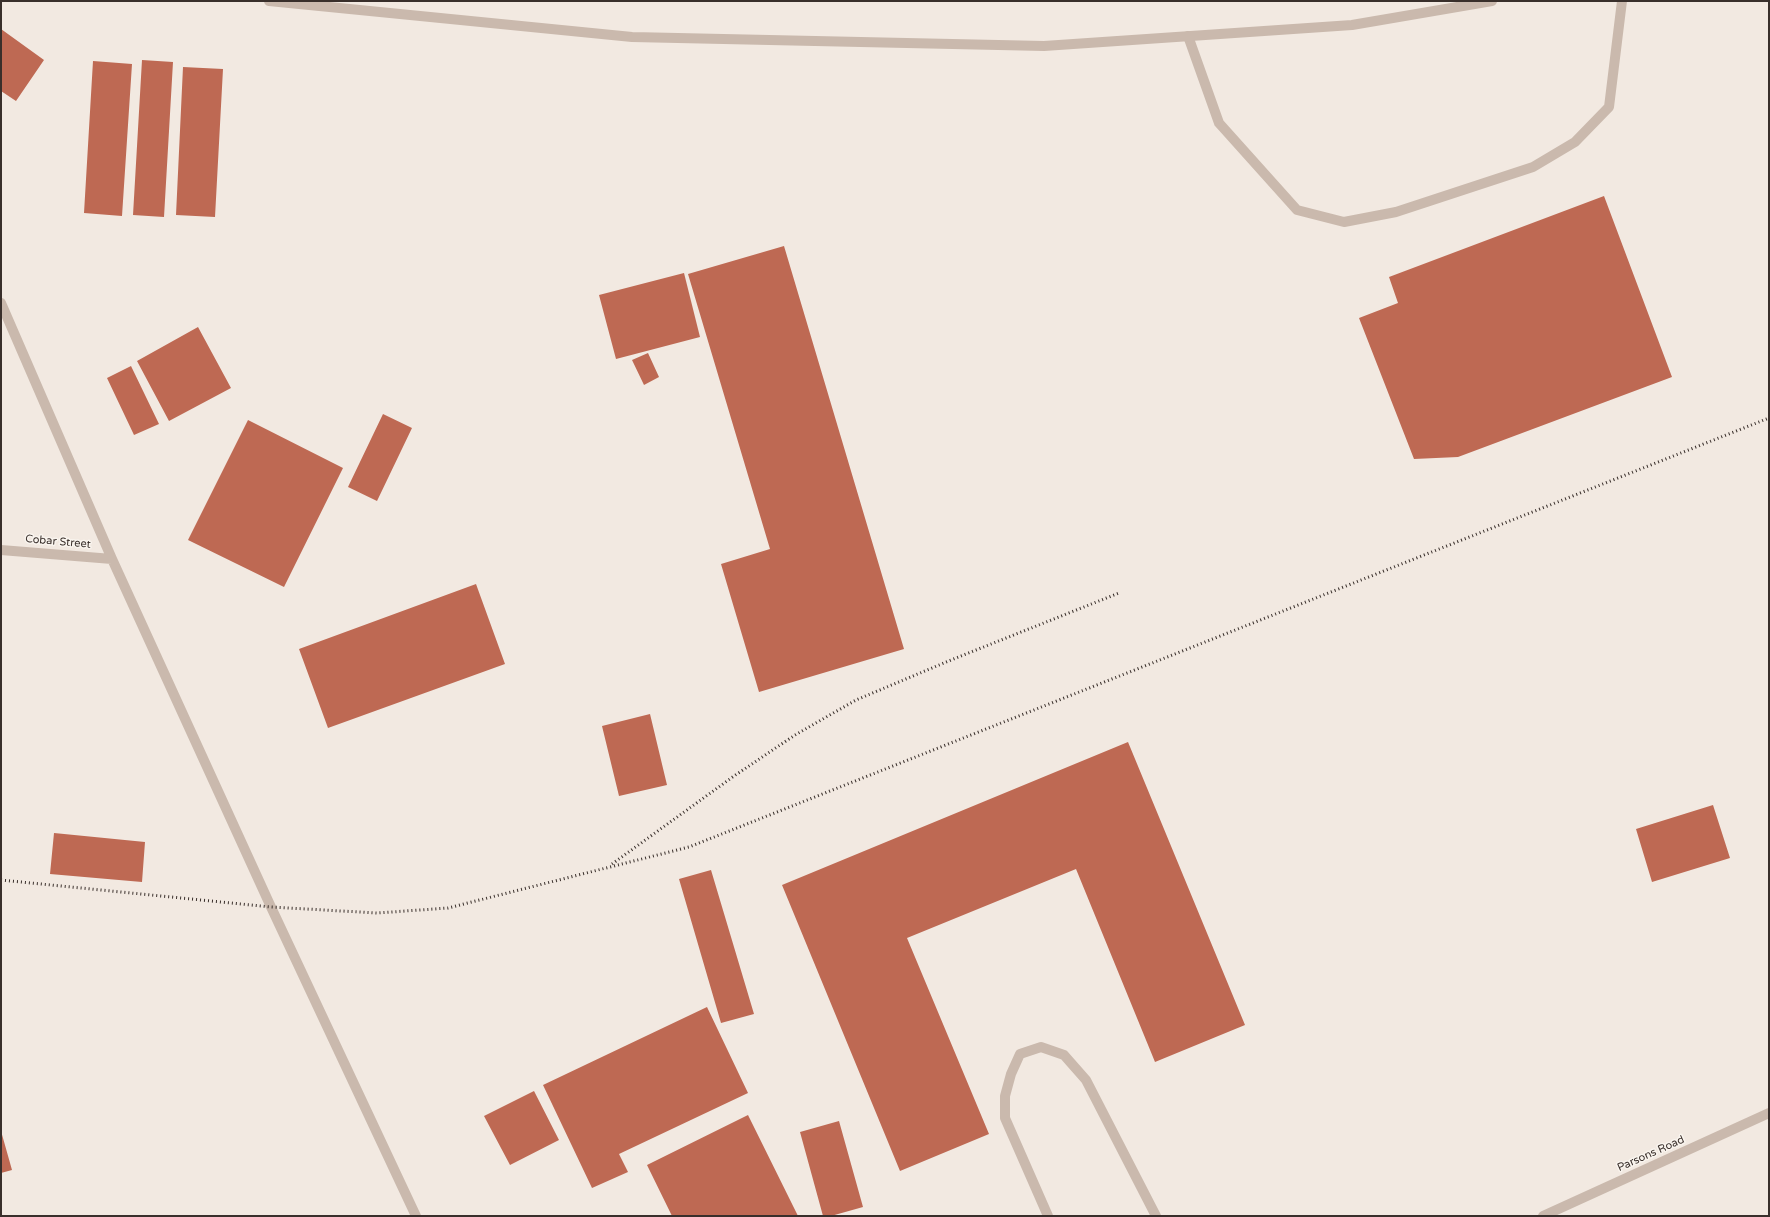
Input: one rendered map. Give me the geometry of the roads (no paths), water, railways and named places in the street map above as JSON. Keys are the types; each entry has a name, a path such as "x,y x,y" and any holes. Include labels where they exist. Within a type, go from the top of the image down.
{"street":[{"path":"269,1 632,37 1044,46 1352,25 1492,1"},
{"path":"1188,36 1219,124 1297,210 1344,222 1396,212 1533,167 1575,142 1609,107 1622,1"},
{"path":"1,303 112,559 271,907 416,1216"},
{"name":"Cobar Street","path":"1,550 112,559"},
{"path":"1048,1216 1005,1118 1005,1096 1011,1074 1020,1054 1041,1047 1064,1055 1086,1080 1156,1216"},
{"name":"Parsons Road","path":"1543,1216 1769,1113"}],"railway":[{"path":"1,880 271,907 377,913 448,908 689,847 1769,418"},
{"path":"612,864 734,776 795,735 856,700 951,660 1119,593"}]}
